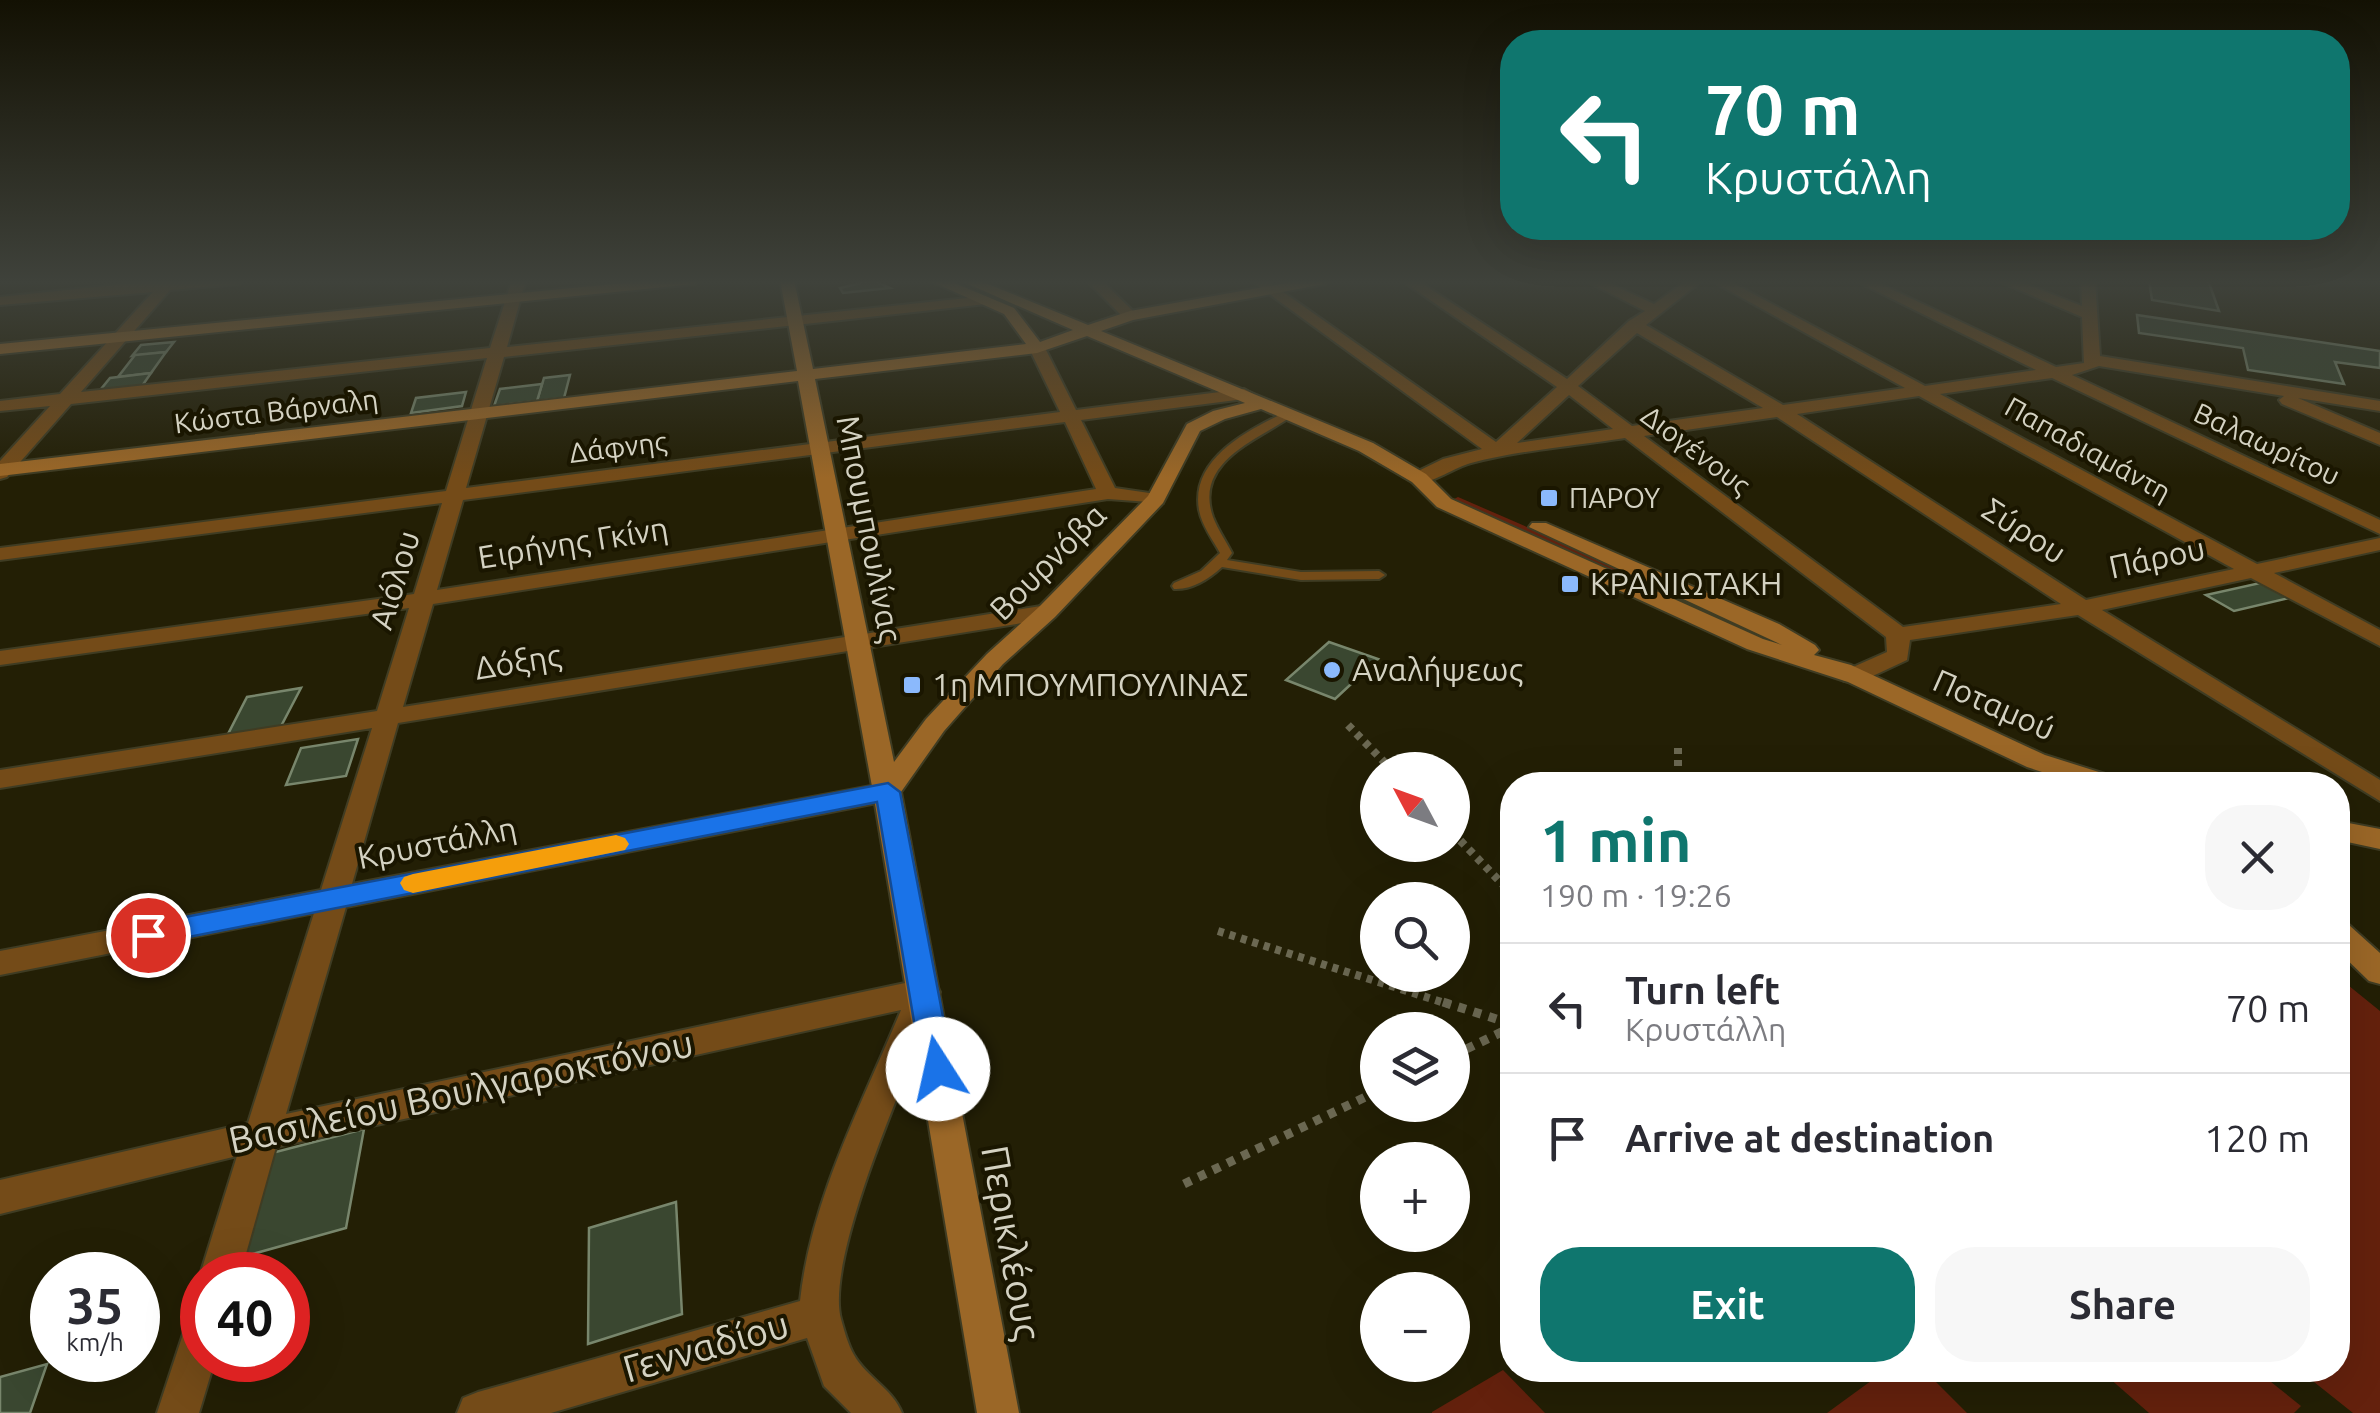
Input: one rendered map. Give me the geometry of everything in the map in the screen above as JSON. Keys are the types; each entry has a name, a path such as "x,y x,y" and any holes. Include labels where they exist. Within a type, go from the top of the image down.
{"street":[{"path":"1,471 113,346"},
{"name":"Αιόλου","path":"227,1252 499,346"},
{"path":"0,406 563,346"},
{"name":"Μπουμπουλίνας","path":"800,346 888,792"},
{"name":"Κώστα Βάρναλη","path":"1,471 1044,346"},
{"name":"Ποταμού","path":"1129,346 1366,448 1426,482 1444,503 1738,636 1853,676 2036,761 2070,772"},
{"path":"1350,346 1496,450"},
{"name":"Διογένους","path":"1508,346 1571,388 1898,635"},
{"path":"1496,450 1571,388 1612,346"},
{"name":"Σύρου","path":"1671,346 1780,411 2082,608 2348,772"},
{"name":"Παπαδιαμάντη","path":"1839,346 2380,639"},
{"name":"Βαλαωρίτου","path":"1998,346 2380,528"},
{"path":"1426,482 1450,463 1496,450 2084,368 2092,365 2091,346"},
{"name":"Βουρνόβα","path":"1037,348 1108,494"},
{"path":"2092,360 2380,406"},
{"path":"2261,387 2380,440"},
{"name":"Βουρνόβα","path":"888,792 936,725 995,659 1047,612 1156,499 1193,428 1254,398"},
{"name":"Δάφνης","path":"0,554 1069,416 1254,398"},
{"name":"Ειρήνης Γκίνη","path":"0,658 423,599 1108,494 1156,499"},
{"name":"Πάρου","path":"1898,635 2082,608 2380,544"},
{"name":"Δόξης","path":"0,780 1047,612"},
{"path":"1853,676 1899,655 1898,635"},
{"name":"Σύρου","path":"2350,773 2380,792"},
{"name":"Κρυστάλλη","path":"0,964 888,792"},
{"name":"Περικλέους","path":"888,792 998,1413"},
{"path":"2350,834 2380,839"},
{"path":"2350,944 2380,972"},
{"name":"Βασιλείου Βουλγαροκτόνου","path":"0,1197 262,1135 924,992"},
{"name":"Γενναδίου","path":"881,1413 839,1370 818,1315 826,1250 842,1197 924,992"},
{"name":"Γενναδίου","path":"478,1413 818,1315"},
{"path":"178,1413 187,1382"}],"lane":[{"path":"1179,586 1197,581 1220,563 1226,552 1205,512 1204,496 1214,465 1241,442 1290,414"},
{"path":"1220,563 1300,576 1379,575"}],"path":[{"path":"1348,725 1374,752"},
{"path":"1678,748 1678,772"},
{"path":"1470,851 1500,882"},
{"path":"1218,931 1500,1021"},
{"path":"1470,1047 1500,1031"},
{"path":"1184,1184 1360,1101"}],"shaded area":[{"path":"1458,497 1768,632 1757,641 1448,502"},
{"path":"2350,987 2380,1011 2380,1413 2353,1413 2314,1382 2350,1382"},
{"path":"1500,1372 1500,1382 1515,1382 1545,1413 1432,1413"},
{"path":"1870,1382 1936,1382 1967,1413 1827,1413"},
{"path":"2114,1382 2271,1382 2301,1406 2294,1413 2149,1413"}],"building":[{"path":"140,346 171,346 166,352 132,356"},
{"path":"2229,346 2346,346 2380,351 2380,368 2335,362 2344,384 2248,370 2243,348"},
{"path":"166,352 151,373 118,377 135,355"},
{"path":"151,373 140,389 97,394 110,378"},
{"path":"570,375 564,398 537,401 544,378"},
{"path":"542,384 537,401 494,406 500,389"},
{"path":"466,392 462,406 411,413 416,398"},
{"path":"2260,583 2289,598 2234,611 2206,595"},
{"name":"Αναλήψεως","path":"1329,642 1378,659 1335,699 1286,680"},
{"path":"301,688 279,730 226,738 247,697"},
{"path":"358,739 346,776 286,785 301,748"},
{"path":"364,1129 346,1228 260,1252 243,1252 268,1154"},
{"path":"676,1202 682,1314 588,1344 589,1228"},
{"path":"30,1369 30,1382 41,1382 30,1413 0,1413 0,1377"}],"slow traffic":[{"path":"413,883 616,844"}],"place":[{"name":"ΠΑΡΟΥ","path":"1549,498"},
{"name":"ΚΡΑΝΙΩΤΑΚΗ","path":"1570,584"},
{"name":"Αναλήψεως","path":"1332,670"},
{"name":"1η ΜΠΟΥΜΠΟΥΛΙΝΑΣ","path":"912,685"}],"route":[{"path":"148,935 888,792 938,1069"}]}
